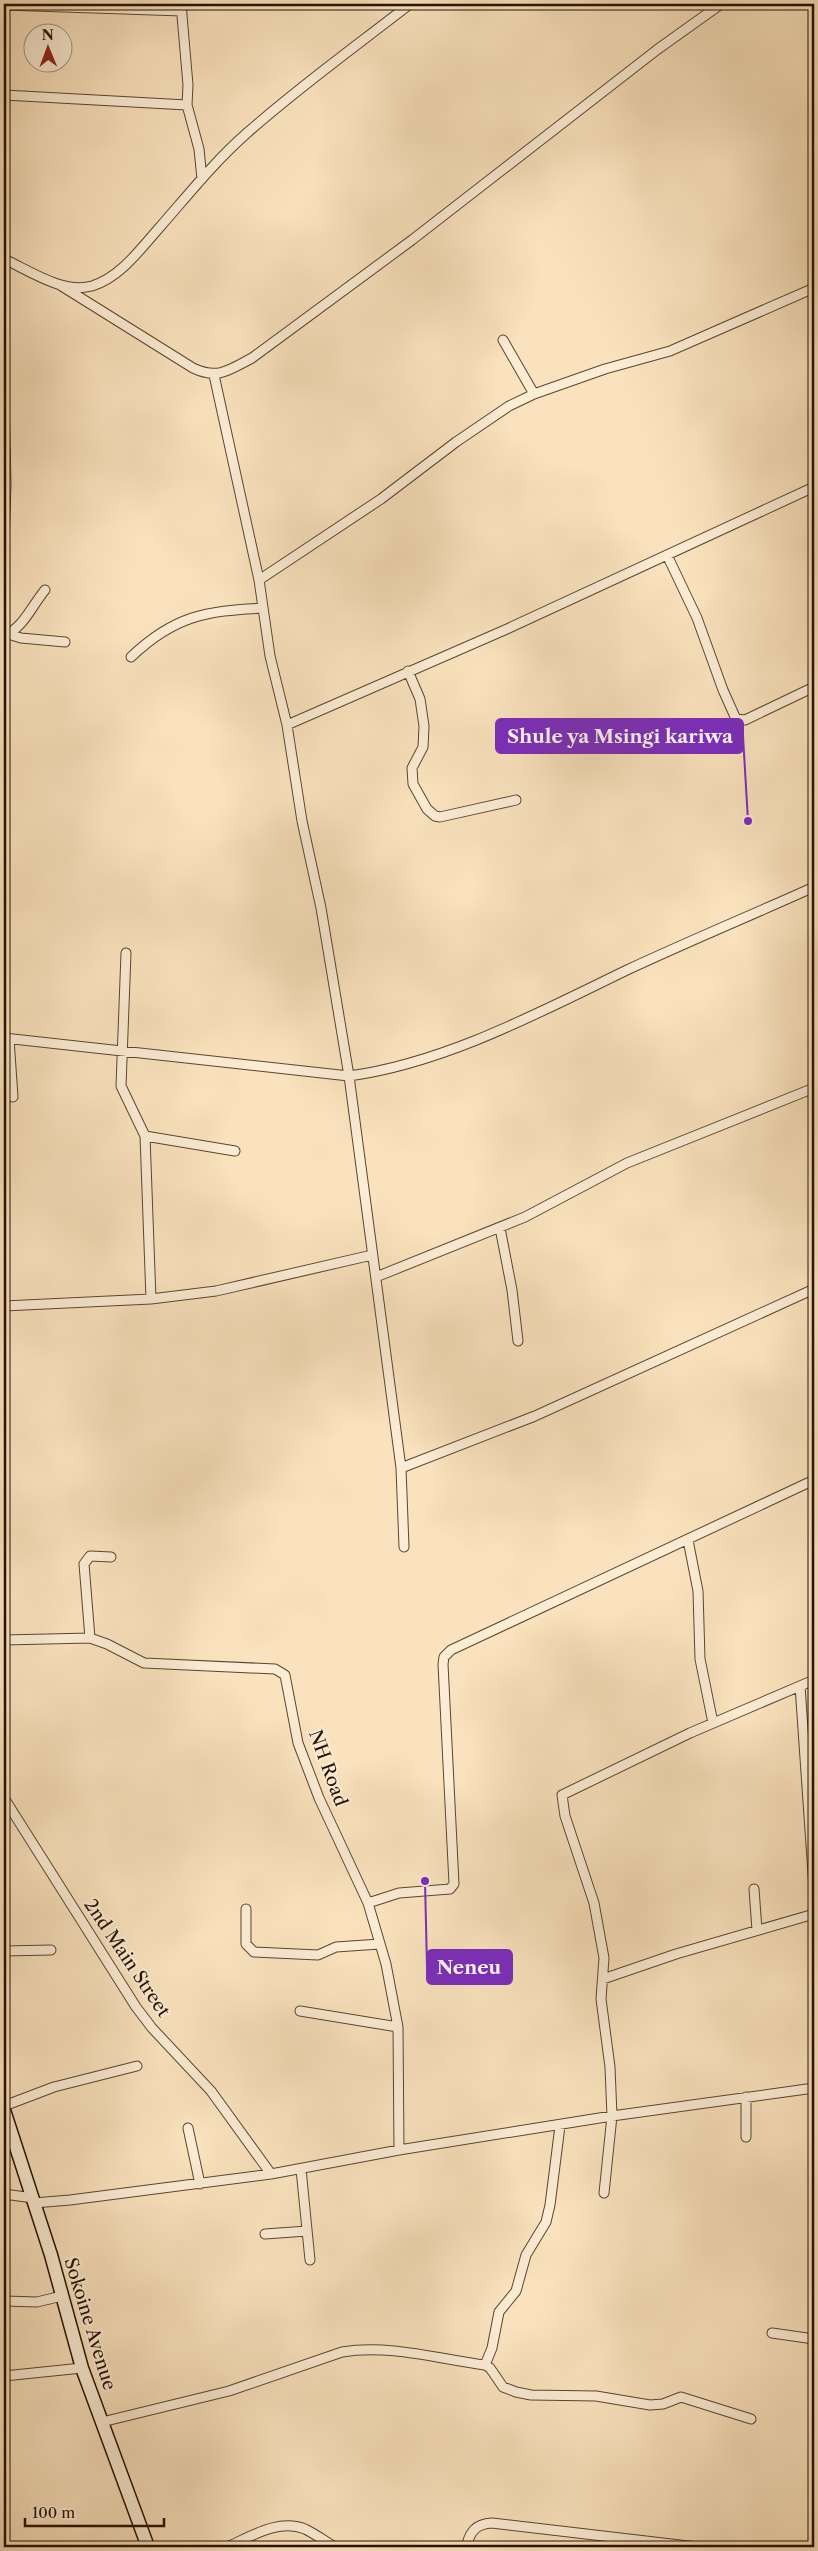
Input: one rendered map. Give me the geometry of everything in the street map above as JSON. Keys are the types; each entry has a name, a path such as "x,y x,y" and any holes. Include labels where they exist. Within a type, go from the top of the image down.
{"street":[{"path":"60,285 89,286 116,273 138,252 202,179 246,133 410,4"},
{"path":"4,259 60,285 193,368 214,375 252,358 412,240 658,48 720,4"},
{"path":"4,6 182,7 188,85 187,104 199,149 202,179"},
{"path":"4,95 187,104"},
{"path":"259,580 381,499 495,415 534,394 605,369 670,351 814,288"},
{"path":"503,340 534,394"},
{"path":"214,375 259,580 270,656 287,725 302,821 322,908 348,1076 401,1468 404,1547"},
{"path":"4,402 6,484 4,544"},
{"path":"287,725 507,629 814,488"},
{"path":"667,555 697,618 723,690 736,719 745,720 814,687"},
{"path":"6,635 14,632 45,590"},
{"path":"131,657 158,634 176,623 204,613 263,608"},
{"path":"6,635 65,642"},
{"path":"408,671 420,699 424,726 423,747 412,768 413,784 428,809 435,816 440,817 516,800"},
{"path":"13,1097 6,1038 122,1053 348,1076 400,1066 529,1018 628,970 814,887"},
{"path":"126,953 121,1086 146,1136 151,1299"},
{"path":"376,1277 500,1228 627,1163 814,1088"},
{"path":"146,1136 235,1151"},
{"path":"500,1228 512,1290 518,1341"},
{"path":"4,1306 151,1299 216,1291 372,1256"},
{"path":"401,1468 535,1416 814,1288"},
{"path":"368,1902 394,1894 450,1889 454,1884 443,1664 444,1657 451,1650 814,1480"},
{"path":"688,1540 698,1591 700,1659 712,1723"},
{"path":"90,1638 84,1564 90,1556 111,1557"},
{"name":"NH Road","path":"4,1640 90,1638 107,1644 144,1663 275,1670 286,1675 298,1743 319,1798 368,1902 391,1986 398,2027 399,2150"},
{"path":"604,2193 612,2116 610,2067 601,1999 604,1958 601,1932 588,1881 565,1816 562,1794 712,1723 814,1680"},
{"path":"800,1686 814,1888"},
{"name":"2nd Main Street","path":"4,1798 136,2007 211,2091 270,2174"},
{"path":"754,1889 757,1930"},
{"path":"246,1909 246,1944 254,1952 318,1955 336,1948 380,1944"},
{"path":"603,1979 676,1954 814,1914"},
{"path":"4,1951 51,1950"},
{"path":"300,2011 398,2027"},
{"path":"4,2106 54,2087 136,2066"},
{"path":"4,2194 34,2200 70,2200 200,2184 301,2169 399,2150 560,2126 612,2116 814,2088"},
{"path":"746,2097 746,2137"},
{"name":"Sokoine Avenue","path":"4,2110 34,2200 82,2368 148,2547"},
{"path":"485,2365 492,2348 499,2312 516,2291 526,2255 546,2222 552,2196 560,2126"},
{"path":"188,2128 200,2184"},
{"path":"301,2169 310,2260"},
{"path":"265,2234 307,2231"},
{"path":"4,2301 37,2302 62,2296"},
{"path":"772,2333 814,2339"},
{"path":"102,2422 229,2391 342,2352 359,2349 485,2365 490,2368 503,2387 531,2395 596,2396 650,2405 662,2404 681,2397 751,2419"},
{"path":"4,2376 82,2368"},
{"path":"466,2547 471,2532 479,2525 492,2523 695,2547"},
{"path":"227,2547 263,2531 286,2526 304,2529 335,2547"}],"place":[{"name":"Shule ya Msingi kariwa","path":"748,821"},
{"name":"Neneu","path":"425,1881"}]}
